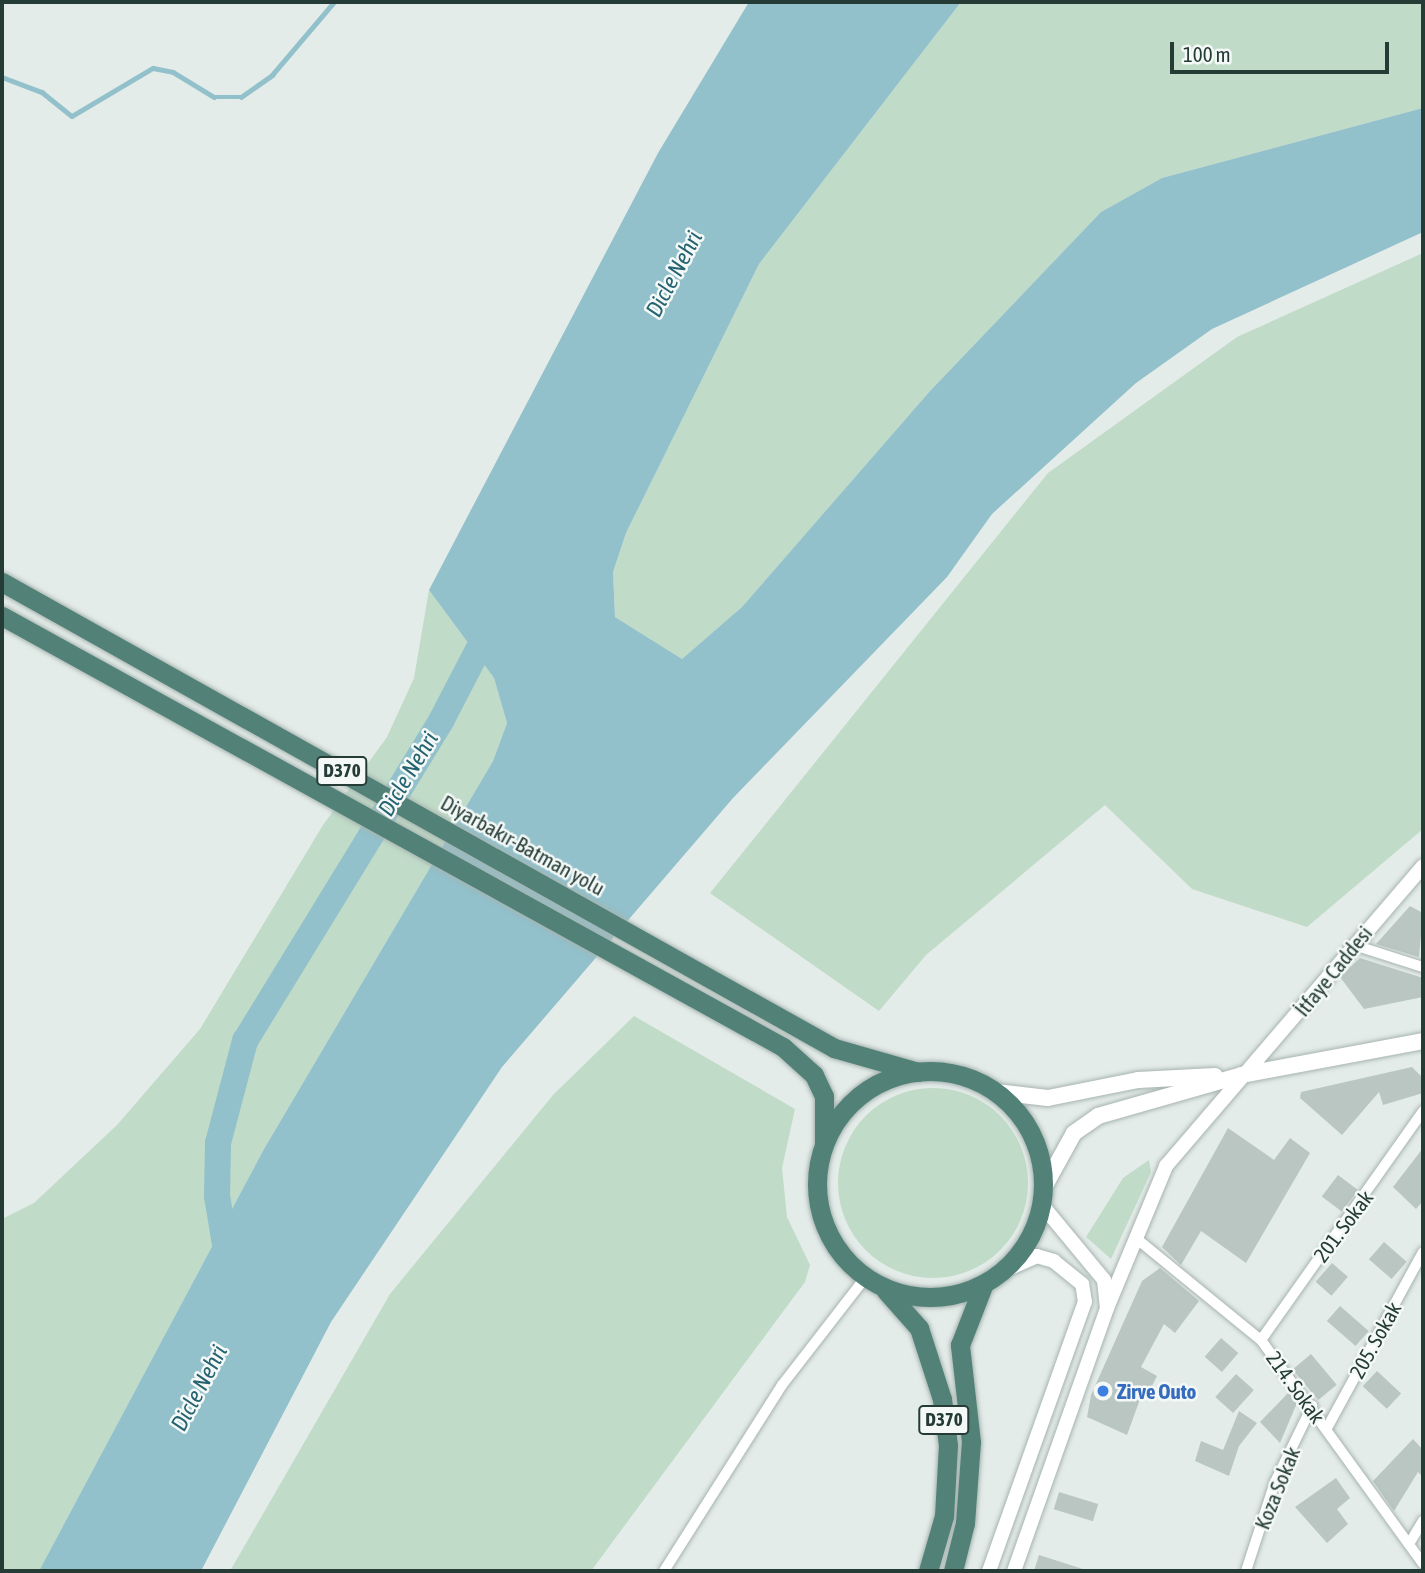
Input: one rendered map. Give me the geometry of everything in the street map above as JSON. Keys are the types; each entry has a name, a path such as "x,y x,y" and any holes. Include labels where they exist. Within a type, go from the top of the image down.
{"highway":[{"name":"Diyarbakır-Batman yolu","path":"2,582 681,959 834,1048 918,1072"},
{"name":"D370","path":"2,616 800,1059 824,1096 824,1143"},
{"path":"943,1071 996,1092 1031,1131 1042,1198 1029,1240 1006,1270 984,1283 936,1298 873,1282 838,1251 821,1217 816,1180 824,1143 843,1111 871,1087 918,1072 943,1071"},
{"name":"D370","path":"873,1282 919,1328 942,1399 948,1445 944,1517 928,1571"},
{"name":"D370","path":"953,1571 965,1523 971,1442 960,1345 984,1283"}],"main road":[{"path":"1042,1198 1074,1133 1098,1116 1242,1075 1422,1043"},
{"path":"996,1092 1048,1098 1138,1080 1242,1075"}],"street":[{"name":"İtfaye Caddesi","path":"1014,1571 1107,1308 1167,1166 1423,866"},
{"path":"1354,945 1423,967"},
{"name":"201. Sokak","path":"1261,1340 1423,1111"},
{"path":"1042,1198 1104,1280 1107,1308"},
{"name":"214. Sokak","path":"1137,1239 1261,1340 1312,1406 1423,1564"},
{"name":"205. Sokak","path":"1326,1428 1423,1252"},
{"path":"989,1571 1085,1302 1083,1284 1054,1261 1037,1256 1006,1270"},
{"path":"664,1571 782,1385 873,1282"},
{"name":"Koza Sokak","path":"1246,1571 1275,1482 1312,1406"},
{"path":"1409,1544 1423,1521"}],"green space":[{"path":"961,2 1423,2 1423,108 1162,178 1101,212 930,391 742,607 682,659 615,617 613,572 626,533 759,264"},
{"path":"1423,253 1423,829 1307,927 1192,889 1105,805 926,955 879,1011 710,893 1048,473 1237,337"},
{"path":"429,590 494,678 507,723 493,761 264,1149 39,1571 2,1571 2,1219 34,1203 117,1125 200,1029 323,825 387,737 414,678"},
{"path":"634,1016 795,1109 782,1168 787,1217 810,1265 805,1282 591,1571 230,1571 390,1294 553,1095"},
{"path":"933,1088 969,1095 1000,1116 1021,1147 1028,1183 1021,1219 1000,1250 969,1271 933,1278 897,1271 866,1250 845,1219 838,1183 845,1147 866,1116 897,1095"},
{"path":"1149,1160 1151,1172 1111,1259 1086,1237 1123,1178"}],"water":[{"path":"749,2 961,2 759,264 626,533 613,572 615,617 682,659 742,607 930,391 1101,212 1162,178 1423,108 1423,232 1212,329 1136,383 992,514 947,577 733,798 502,1067 331,1322 201,1571 39,1571 264,1149 493,761 507,723 494,678 429,590 658,153"}],"building":[{"path":"1410,906 1423,913 1419,957 1376,944"},
{"path":"1360,958 1423,978 1423,997 1364,1009 1340,977"},
{"path":"1412,1067 1423,1078 1423,1093 1383,1105 1379,1092 1342,1135 1300,1098 1301,1092"},
{"path":"1228,1128 1274,1160 1290,1138 1310,1153 1246,1263 1201,1231 1181,1265 1162,1247"},
{"path":"1423,1148 1423,1201 1416,1209 1393,1187"},
{"path":"1338,1175 1358,1190 1342,1212 1322,1197"},
{"path":"1384,1242 1407,1262 1392,1279 1369,1259"},
{"path":"1332,1263 1348,1277 1331,1296 1316,1282"},
{"path":"1160,1268 1199,1301 1175,1333 1164,1324 1141,1367 1157,1376 1148,1394 1143,1391 1127,1435 1087,1417 1091,1395 1142,1281"},
{"path":"1340,1306 1369,1331 1356,1346 1327,1321"},
{"path":"1221,1338 1238,1353 1222,1372 1205,1357"},
{"path":"1311,1354 1337,1385 1318,1400 1293,1369"},
{"path":"1377,1371 1401,1394 1387,1409 1363,1386"},
{"path":"1236,1374 1254,1390 1233,1413 1215,1397"},
{"path":"1289,1392 1297,1403 1280,1443 1260,1422"},
{"path":"1239,1411 1257,1423 1239,1446 1229,1476 1195,1461 1201,1441 1223,1450"},
{"path":"1413,1439 1423,1450 1423,1477 1418,1472 1394,1511 1373,1481"},
{"path":"1336,1478 1350,1498 1337,1509 1348,1524 1327,1543 1295,1507"},
{"path":"1059,1492 1098,1504 1093,1521 1054,1509"},
{"path":"1039,1555 1083,1569 1034,1571"}],"waterway":[{"path":"2,77 42,92 72,116 153,68 173,72 214,97 241,97 272,75 334,2"},
{"name":"Dicle Nehri","path":"228,1263 217,1196 218,1143 245,1041 442,719 494,619"}],"place":[{"name":"Zirve Outo","path":"1103,1391"}]}
